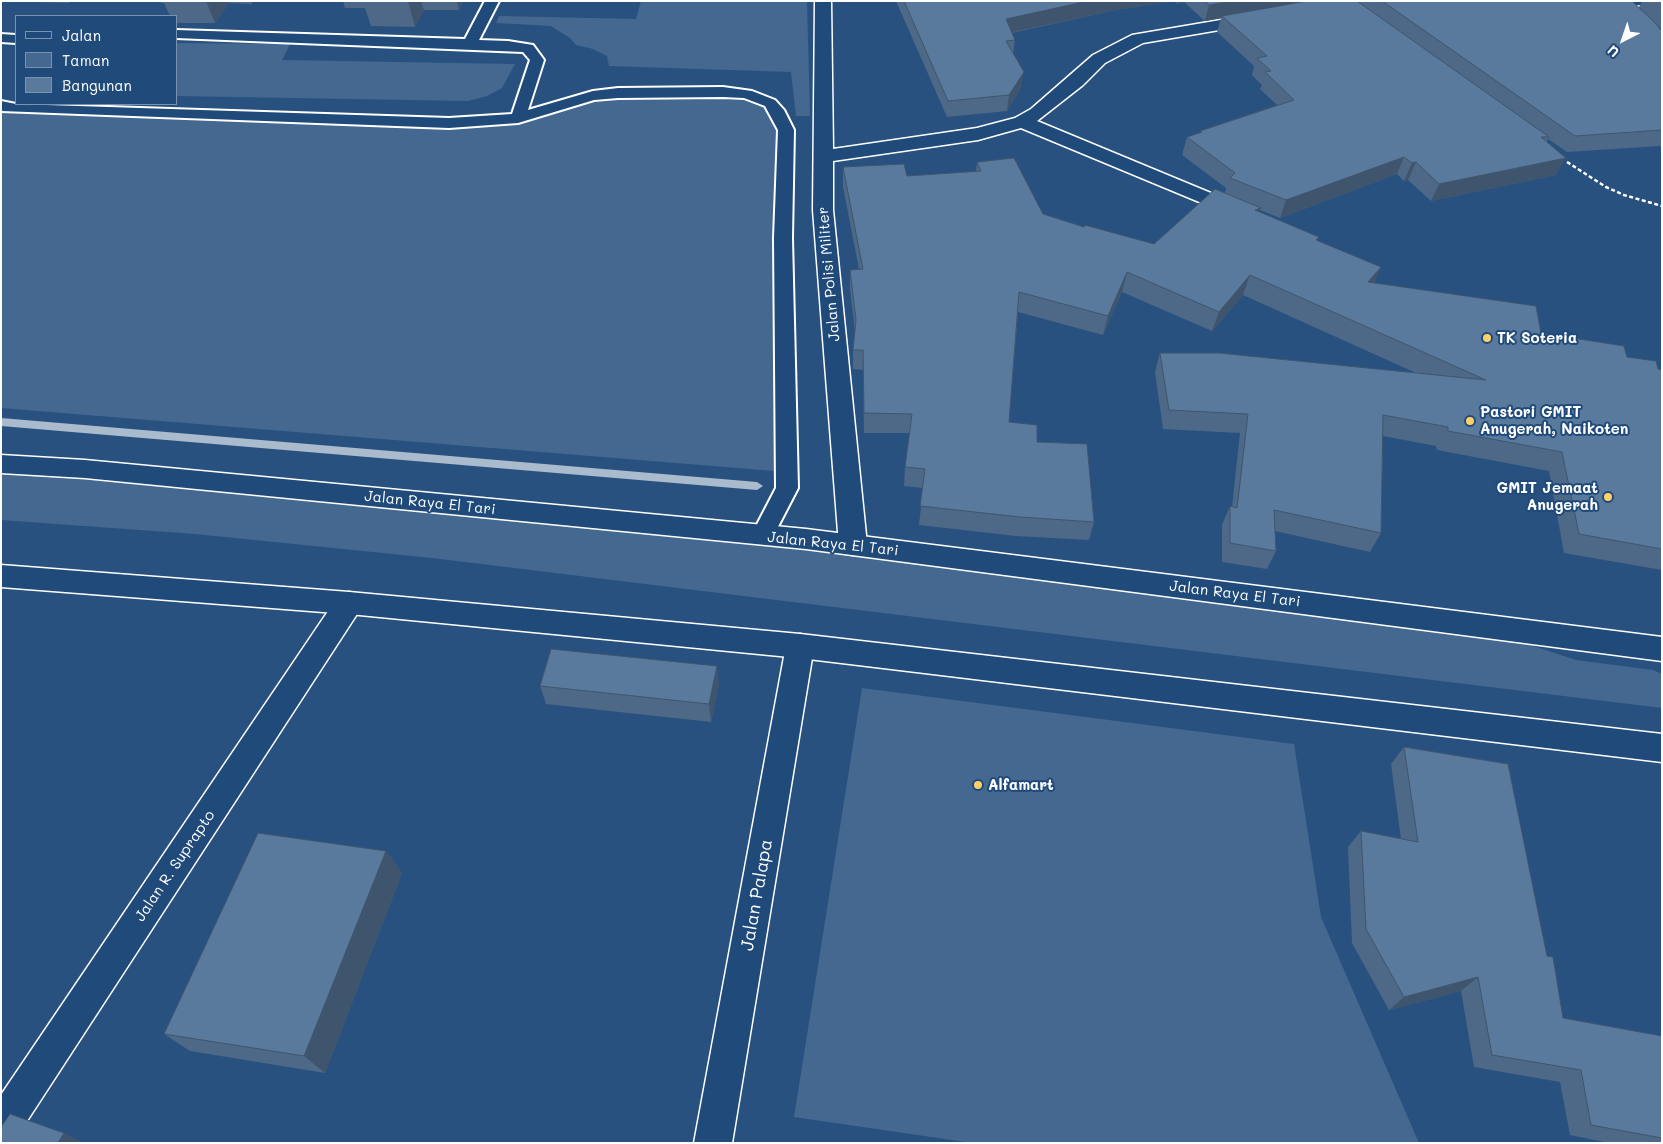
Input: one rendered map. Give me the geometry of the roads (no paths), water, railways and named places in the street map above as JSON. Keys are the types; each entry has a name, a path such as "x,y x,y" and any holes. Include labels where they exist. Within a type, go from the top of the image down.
{"main road":[{"name":"Jalan Polisi Militer","path":"823,1 823,210 853,545"},
{"path":"824,156 978,134 1022,122 1038,113 1076,81 1099,58 1138,39 1313,9 1331,1"},
{"path":"1622,3 1641,20"},
{"path":"1022,122 1259,220"},
{"name":"Jalan Raya El Tari","path":"1,464 105,471 853,545 1662,649"},
{"path":"1,576 349,603 800,646 1662,748"},
{"name":"Jalan R. Suprapto","path":"1,1128 349,603"},
{"name":"Jalan Palapa","path":"713,1143 800,646"}],"lane":[{"path":"470,43 492,1"},
{"path":"1593,4 1658,1"},
{"path":"178,34 470,43 528,48 537,60 518,118"},
{"path":"1,38 15,39"},
{"path":"31,105 449,123 518,118 593,96 639,92 724,92 747,94 770,104 776,110 786,130 783,238 787,488 762,536"}],"waterway":[{"path":"1,422 757,486"}],"place":[{"name":"TK Soteria","path":"1487,338"},
{"name":"Pastori GMIT Anugerah, Naikoten","path":"1470,421"},
{"name":"GMIT Jemaat Anugerah","path":"1608,497"},
{"name":"Alfamart","path":"978,785"}]}
